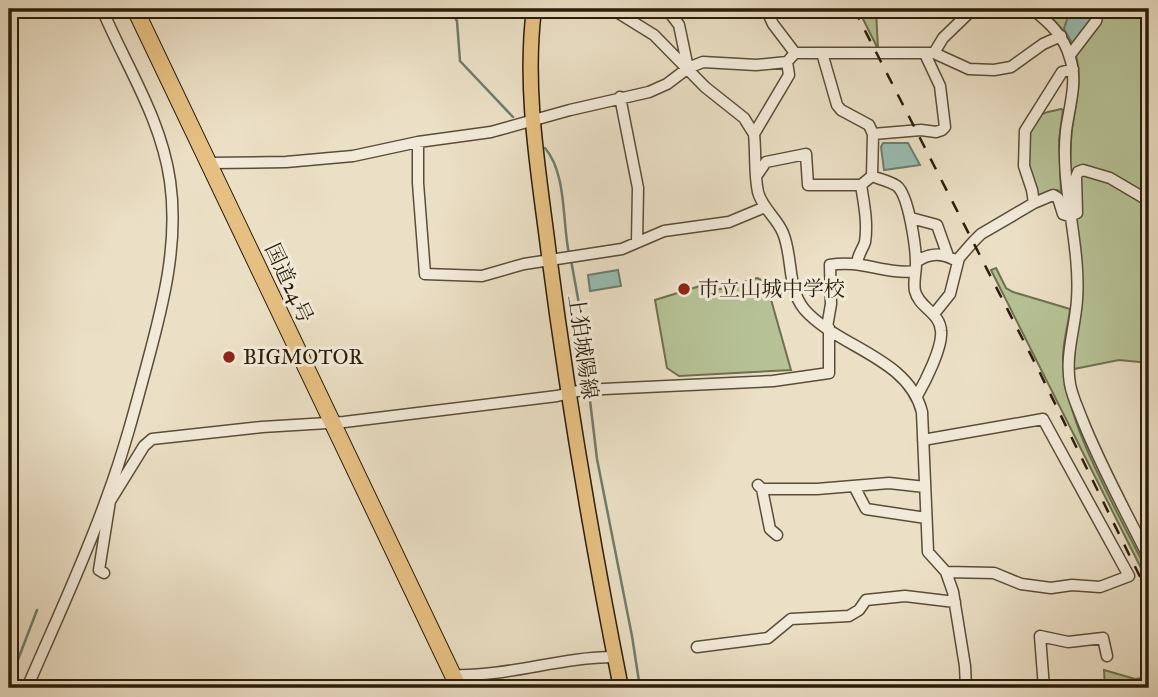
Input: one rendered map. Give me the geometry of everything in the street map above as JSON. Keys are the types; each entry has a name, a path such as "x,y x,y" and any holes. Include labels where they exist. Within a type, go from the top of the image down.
{"highway":[{"name":"国道24号","path":"135,9 456,682"}],"main road":[{"name":"上狛城陽線","path":"534,9 531,33 532,120 568,393 621,688"}],"street":[{"path":"27,688 108,500 157,325 174,229 170,180 149,105 102,9"},
{"path":"612,9 654,35 705,87 744,118 754,134 759,194 784,236 798,299 808,313 828,328 893,370 917,396 922,412 928,552 946,572 955,602 966,688"},
{"path":"667,9 679,25 688,68"},
{"path":"754,134 789,75 791,57 766,9"},
{"path":"929,54 973,9"},
{"path":"1032,9 1047,20 1061,36 1073,69 1065,146 1066,190 1077,281 1076,309 1068,359 1071,387 1090,439 1149,558"},
{"path":"1070,55 1096,21 1100,9"},
{"path":"209,163 286,162 353,156 418,142 491,132 658,89 688,68 703,62 756,65 822,52 929,54 975,71 1004,69 1061,36"},
{"path":"757,175 766,162 806,155 808,185 861,185 872,176 873,134 869,125 841,110 837,105 822,52"},
{"path":"873,134 921,130 936,132 945,127 940,86 929,54"},
{"path":"1034,203 1024,166 1025,131 1062,72 1073,69"},
{"path":"620,97 638,188 638,242"},
{"path":"418,142 418,183 425,274 482,276 516,265 622,249 664,231 729,222 765,208"},
{"path":"104,573 99,570 108,500 144,446 152,439 261,426 344,422 589,390 773,381 829,373 831,265 857,263 895,273 915,266 929,255 959,258 981,234 1050,195 1055,196 1063,214 1069,216 1077,213 1076,177 1083,170 1110,178 1149,201"},
{"path":"872,176 900,189 911,218 916,294 923,306 934,314 939,322 941,335 917,396"},
{"path":"857,263 866,233 861,185"},
{"path":"911,218 937,225 953,259 950,294 934,314"},
{"path":"923,440 1043,419 1129,576 1100,587 1072,585 1051,588 1021,584 994,573 946,572"},
{"path":"777,535 770,530 760,487 855,488 889,483 925,487"},
{"path":"855,488 866,509 926,518"},
{"path":"697,647 768,638 791,620 849,616 859,610 866,600 905,596 955,602"},
{"path":"1044,688 1040,636 1068,642 1103,638 1107,656"},
{"path":"456,682 469,676 614,657"}],"green space":[{"path":"858,9 901,9 894,12 876,10 878,49"},
{"path":"1041,9 1077,9 1069,14 1064,29 1073,45 1081,9 1149,9 1149,363 1119,360 1074,369 1082,285 1070,183 1078,69 1075,52 1068,38 1059,25"},
{"path":"1061,109 1061,193 1057,190 1036,198 1027,155 1029,132 1040,115"},
{"path":"996,268 1006,288 1013,292 1070,309 1063,362 1073,412 1094,466 1144,565 1141,568 991,270"},
{"path":"757,278 766,282 791,370 679,376 667,368 655,300 700,286 703,294"},
{"path":"1104,670 1135,679 1149,677 1149,688 1105,688"}],"water":[{"path":"1074,9 1083,11 1092,21 1073,45 1064,29 1069,14"},
{"path":"883,143 908,143 920,165 884,170 881,147"},
{"path":"618,270 621,286 590,291 588,275"}],"waterway":[{"path":"450,9 457,21 460,61 513,117"},
{"path":"545,148 552,159 560,184 569,254"},
{"path":"571,260 585,337 588,385"},
{"path":"589,392 597,459 640,688"},
{"path":"9,683 37,610"}],"railway":[{"path":"854,9 1039,371 1149,595"}],"place":[{"name":"市立山城中学校","path":"684,289"},
{"name":"BIGMOTOR","path":"229,357"}]}
